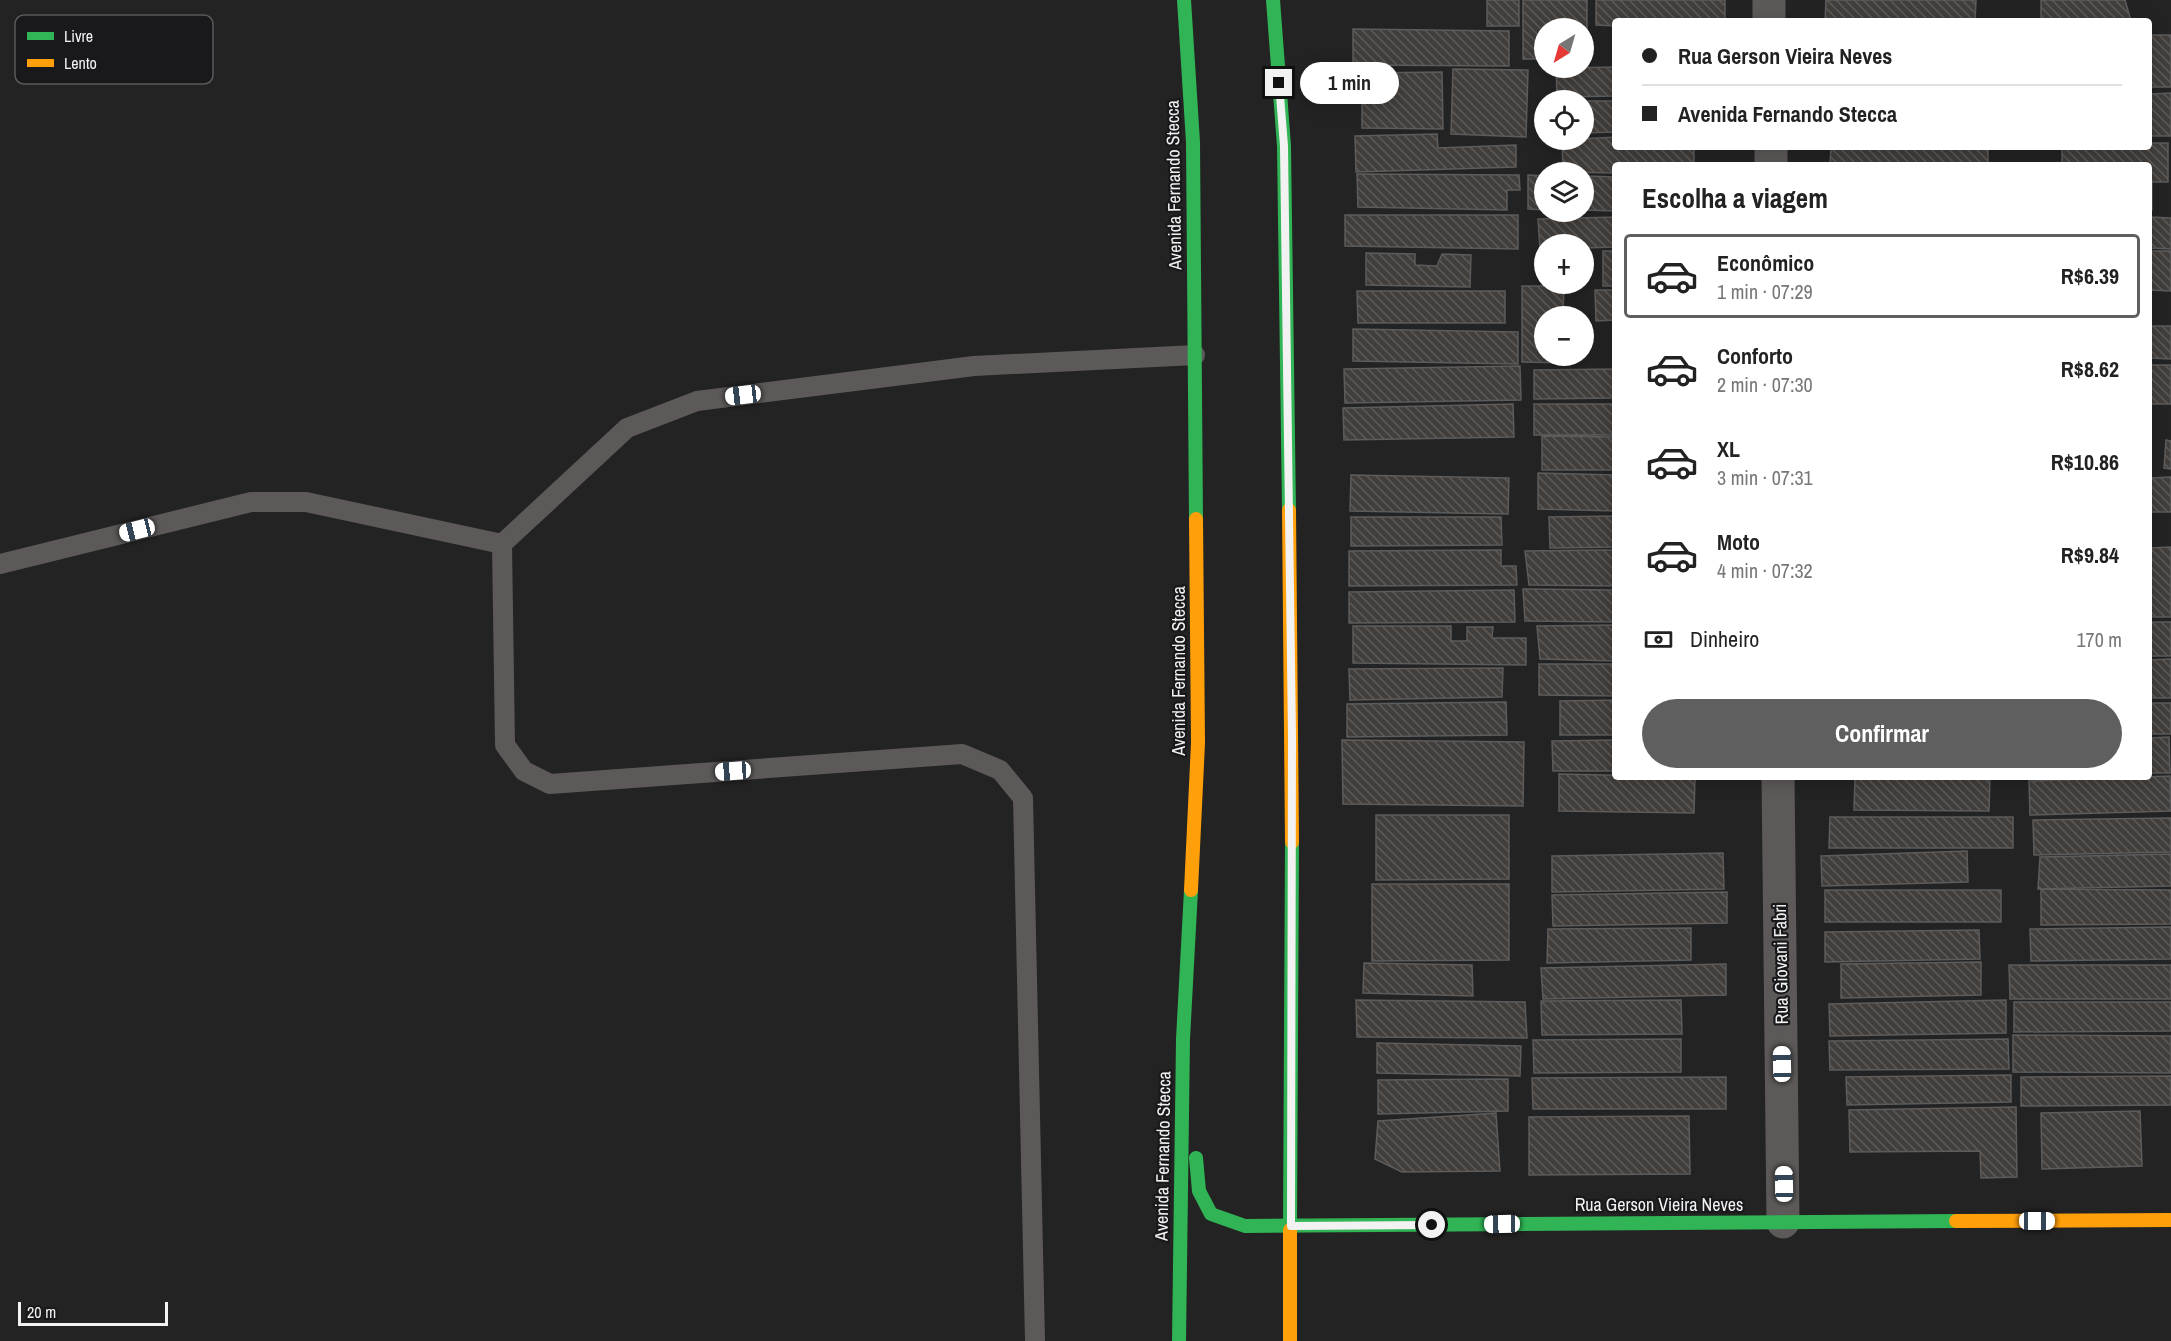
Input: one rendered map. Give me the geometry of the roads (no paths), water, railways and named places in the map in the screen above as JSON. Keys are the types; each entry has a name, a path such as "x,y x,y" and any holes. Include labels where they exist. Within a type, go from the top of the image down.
{"main road":[{"name":"Avenida Fernando Stecca","path":"1179,1341 1183,1038 1198,743 1193,142 1184,0"},
{"path":"1273,0 1284,146 1292,736 1290,1341"},
{"name":"Rua Gerson Vieira Neves","path":"1183,1038 1199,1191 1211,1214 1245,1227 2171,1220"}],"street":[{"path":"1769,0 1769,18"},
{"name":"Rua Giovani Fabri","path":"1778,780 1783,1222"}],"lane":[{"path":"1035,1341 1023,798 1000,770 962,754 550,784 524,771 505,745 502,544 627,428 697,401 974,366 1195,355"},
{"path":"0,564 251,502 306,502 502,544"}]}
